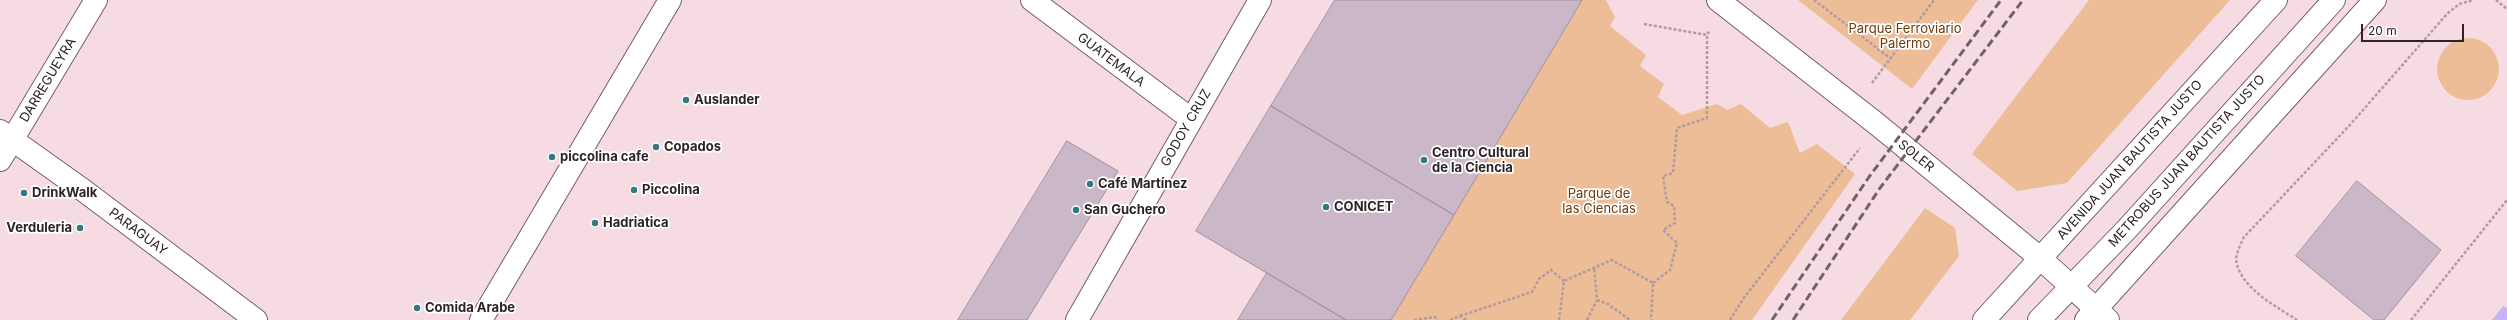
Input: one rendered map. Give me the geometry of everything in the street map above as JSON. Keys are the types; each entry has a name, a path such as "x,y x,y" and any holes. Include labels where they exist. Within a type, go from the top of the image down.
{"street":[{"name":"DARREGUEYRA","path":"0,160 6,135 96,0"},
{"path":"481,320 670,0"},
{"name":"GUATEMALA","path":"1032,0 1191,119"},
{"name":"GODOY CRUZ","path":"1077,320 1260,0"},
{"name":"SOLER","path":"1718,0 1854,106 2040,258 2071,287 2096,317"},
{"name":"AVENIDA JUAN BAUTISTA JUSTO","path":"1984,320 2276,0"},
{"name":"METROBUS JUAN BAUTISTA JUSTO","path":"2039,320 2127,229 2334,0"},
{"path":"2096,317 2375,0"},
{"name":"PARAGUAY","path":"6,135 83,190 256,320"}],"path":[{"path":"1814,0 1890,58"},
{"path":"1854,106 1934,0"},
{"path":"2297,320 2255,290 2242,276 2236,260 2244,237 2349,126 2447,14 2459,4 2473,0"},
{"path":"2496,0 2507,9"},
{"path":"1644,24 1707,35 1707,118 1677,128 1673,172 1663,176 1668,202 1674,206 1676,224 1663,230 1677,243 1670,270 1653,283 1651,320"},
{"path":"1730,320 1844,166"},
{"path":"2411,320 2507,200"},
{"path":"1564,281 1612,260 1653,283"},
{"path":"1587,320 1597,300 1594,267"},
{"path":"1450,320 1532,292 1539,279 1552,270 1564,281"},
{"path":"1559,320 1564,281"},
{"path":"1597,300 1608,304 1630,320"},
{"path":"1460,316 1466,320"},
{"path":"1414,320 1435,317 1438,320"}],"green space":[{"name":"Parque de las Ciencias","path":"1582,0 1606,0 1615,17 1610,26 1646,55 1640,66 1664,84 1658,97 1682,115 1717,104 1727,110 1741,104 1770,128 1788,122 1800,153 1817,144 1855,174 1752,320 1391,320"},
{"name":"Parque Ferroviario Palermo","path":"1798,0 1978,0 1912,89"},
{"path":"2089,0 2230,0 2067,183 2017,191 1972,154"},
{"path":"2462,38 2474,38 2490,47 2497,57 2499,69 2497,81 2490,91 2474,100 2462,100 2451,95 2442,86 2437,75 2437,63 2442,52 2451,43"},
{"path":"1925,208 1955,228 1959,256 1910,320 1841,320"}],"shaded area":[{"path":"2503,306 2507,308 2507,320 2492,320"}],"building":[{"name":"Centro Cultural de la Ciencia","path":"1335,0 1582,0 1454,215 1271,106"},
{"name":"CONICET","path":"1271,106 1454,215 1391,320 1346,320 1196,231"},
{"path":"1067,141 1118,171 1027,320 958,320"},
{"path":"2357,181 2441,250 2384,320 2374,320 2296,256"},
{"path":"1267,273 1346,320 1238,320"}],"railway":[{"path":"1772,320 1869,177 2001,0"},
{"path":"1793,320 1880,188 2023,0"}],"place":[{"name":"Auslander","path":"686,100"},
{"name":"Copados","path":"656,147"},
{"name":"piccolina cafe","path":"552,157"},
{"name":"Centro Cultural de la Ciencia","path":"1424,160"},
{"name":"Café Martínez","path":"1090,184"},
{"name":"Piccolina","path":"634,190"},
{"name":"DrinkWalk","path":"24,193"},
{"name":"CONICET","path":"1326,207"},
{"name":"San Guchero","path":"1076,210"},
{"name":"Hadriatica","path":"595,223"},
{"name":"Verduleria","path":"80,228"},
{"name":"Comida Arabe","path":"417,308"}]}
